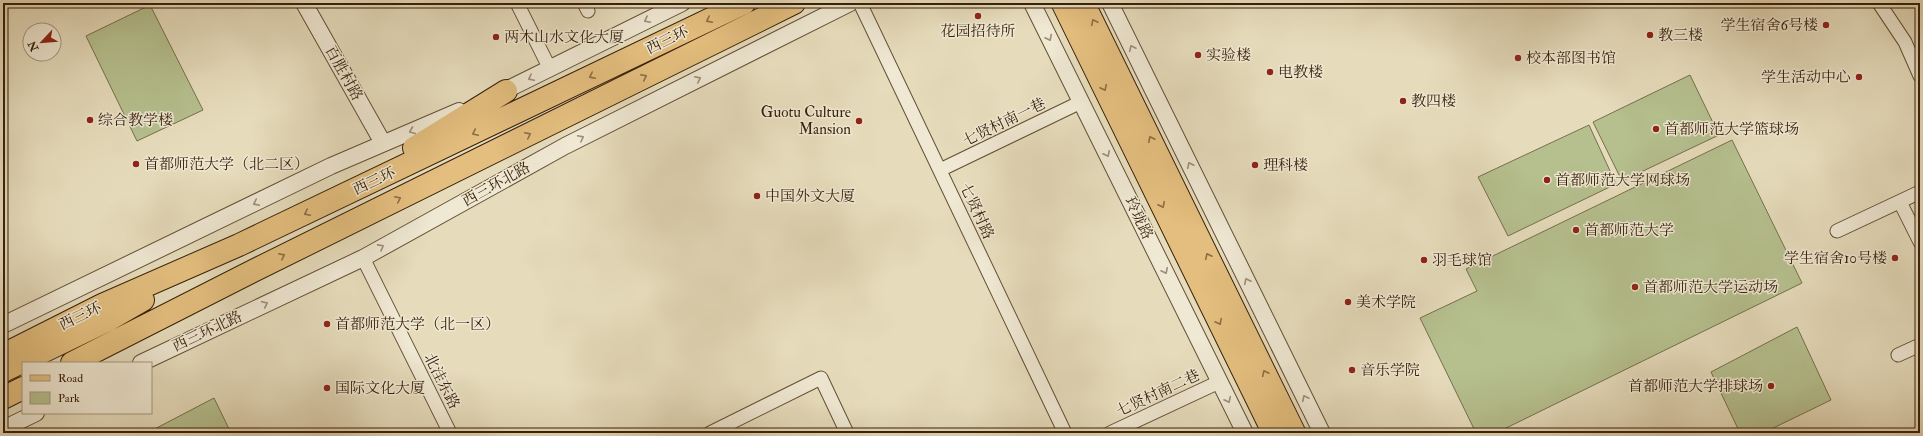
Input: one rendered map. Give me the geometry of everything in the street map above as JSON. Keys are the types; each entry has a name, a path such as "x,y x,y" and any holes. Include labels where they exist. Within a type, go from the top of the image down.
{"highway":[{"name":"西三环","path":"3,354 102,305 239,245 744,3"},
{"name":"西三环","path":"74,362 253,271 791,5"},
{"path":"326,203 506,91"},
{"path":"43,362 111,323 239,245"},
{"path":"23,362 111,323 253,271"},
{"path":"3,349 24,344"},
{"path":"3,371 22,363"},
{"path":"3,382 22,372"},
{"path":"3,398 22,388"}],"main road":[{"name":"玲珑路","path":"1062,3 1273,433"},
{"path":"1084,3 1295,433"}],"street":[{"name":"百胜村路","path":"304,3 383,143"},
{"path":"517,3 550,69"},
{"path":"3,325 383,143 506,91 682,3"},
{"name":"西三环北路","path":"143,362 362,258 565,146 850,3"},
{"name":"七贤村路","path":"860,3 1065,433"},
{"name":"玲珑路","path":"1032,3 1245,433"},
{"path":"1110,3 1322,433"},
{"path":"1879,3 1905,42 1920,76"},
{"name":"七贤村南一巷","path":"940,170 1081,102"},
{"path":"1837,231 1920,192"},
{"path":"1900,202 1920,242"},
{"name":"北洼东路","path":"362,258 450,433"},
{"path":"1898,355 1920,345"},
{"path":"714,432 821,378 847,433"},
{"name":"七贤村南二巷","path":"1110,433 1220,382"},
{"path":"3,429 34,414"}],"green space":[{"path":"150,5 203,110 137,141 86,36"},
{"name":"首都师范大学篮球场","path":"1690,75 1719,135 1622,181 1593,122"},
{"name":"首都师范大学网球场","path":"1589,125 1616,184 1508,236 1478,177"},
{"name":"首都师范大学运动场","path":"1732,140 1802,283 1496,433 1476,433 1420,318 1477,291 1466,269"},
{"name":"首都师范大学排球场","path":"1797,327 1831,400 1763,433 1740,433 1711,372"},
{"path":"214,398 231,433 147,433"}],"place":[{"name":"花园招待所","path":"978,16"},
{"name":"学生宿舍6号楼","path":"1826,25"},
{"name":"教三楼","path":"1650,35"},
{"name":"两木山水文化大厦","path":"496,37"},
{"name":"实验楼","path":"1198,55"},
{"name":"校本部图书馆","path":"1518,58"},
{"name":"电教楼","path":"1270,72"},
{"name":"学生活动中心","path":"1859,77"},
{"name":"教四楼","path":"1403,101"},
{"name":"综合教学楼","path":"90,120"},
{"name":"Guotu Culture Mansion","path":"859,121"},
{"name":"首都师范大学篮球场","path":"1656,129"},
{"name":"首都师范大学（北二区）","path":"136,164"},
{"name":"理科楼","path":"1255,165"},
{"name":"首都师范大学网球场","path":"1547,180"},
{"name":"中国外文大厦","path":"757,196"},
{"name":"首都师范大学","path":"1576,230"},
{"name":"学生宿舍10号楼","path":"1895,258"},
{"name":"羽毛球馆","path":"1424,260"},
{"name":"首都师范大学运动场","path":"1635,287"},
{"name":"美术学院","path":"1348,302"},
{"name":"首都师范大学（北一区）","path":"327,324"},
{"name":"音乐学院","path":"1352,370"},
{"name":"首都师范大学排球场","path":"1771,386"},
{"name":"国际文化大厦","path":"327,388"}]}
